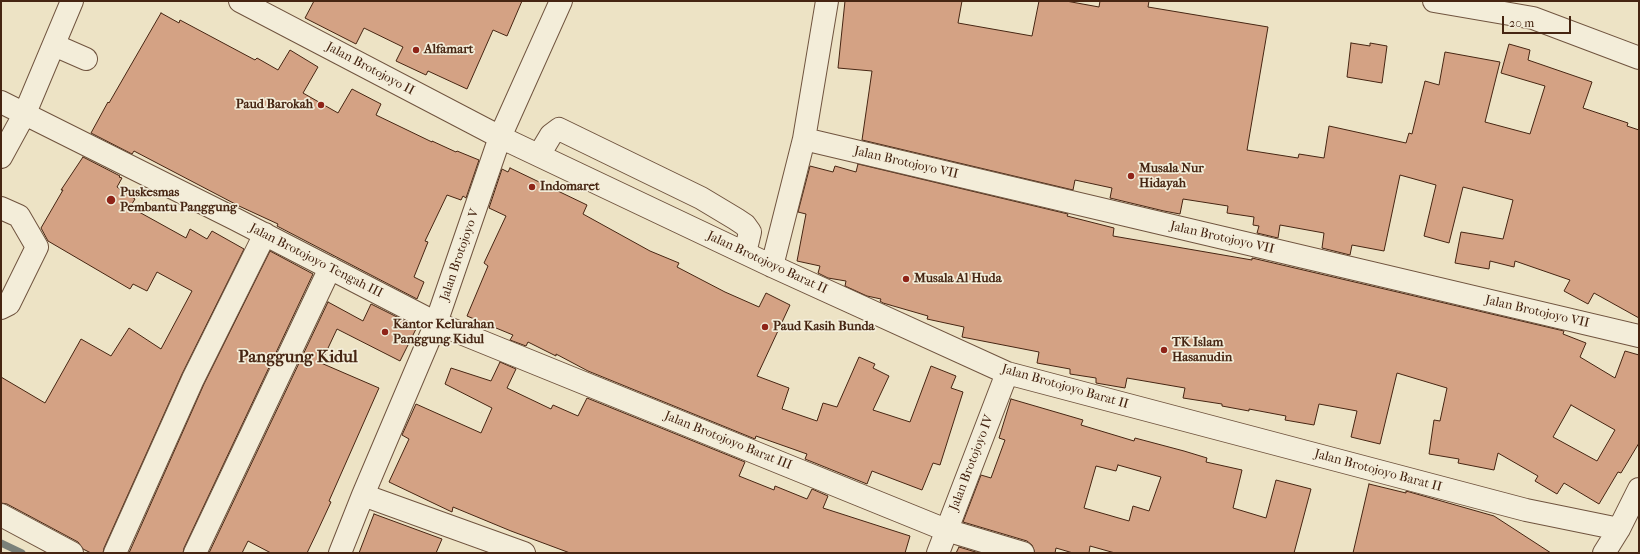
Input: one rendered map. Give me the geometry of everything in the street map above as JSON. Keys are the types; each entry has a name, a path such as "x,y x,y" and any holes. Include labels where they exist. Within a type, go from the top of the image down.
{"street":[{"path":"1,157 25,113 72,1"},
{"name":"Jalan Brotojoyo II","path":"240,1 500,137"},
{"name":"Jalan Brotojoyo V","path":"340,553 436,323 500,137 562,1"},
{"path":"772,266 804,139 828,1"},
{"path":"1434,1 1535,10 1639,58"},
{"path":"54,45 86,59"},
{"name":"Jalan Brotojoyo Tengah III","path":"1,102 265,234 436,323"},
{"path":"539,155 551,135 559,129 701,198 741,222 750,232 745,253"},
{"name":"Jalan Brotojoyo Barat II","path":"500,137 772,266 1008,373 1526,510 1619,529"},
{"name":"Jalan Brotojoyo VII","path":"804,139 1639,336"},
{"path":"1,208 19,216 37,247 9,304 1,308"},
{"path":"115,553 193,379 265,234"},
{"path":"195,553 330,268"},
{"name":"Jalan Brotojoyo Barat III","path":"436,323 946,530 1022,553"},
{"name":"Jalan Brotojoyo IV","path":"938,553 1008,373"},
{"path":"1604,553 1619,529 1639,489"},
{"path":"363,495 524,553"},
{"path":"1,515 72,553"}],"building":[{"path":"314,1 522,1 507,36 493,30 467,89 428,71 426,75 396,61 403,47 364,28 356,44 305,18"},
{"path":"845,1 962,1 958,23 1032,36 1039,1 1066,1 1099,7 1100,1 1149,1 1148,7 1268,27 1247,150 1298,158 1299,154 1324,158 1329,126 1406,143 1409,133 1412,134 1425,81 1439,85 1445,52 1500,62 1485,122 1530,134 1545,86 1501,73 1509,44 1530,50 1528,60 1592,82 1583,108 1628,123 1627,126 1639,130 1639,318 1594,293 1588,304 1564,291 1570,280 1515,261 1514,267 1490,261 1489,269 1455,263 1461,232 1503,239 1513,200 1463,187 1449,243 1424,236 1436,185 1400,175 1384,251 1352,245 1350,255 1322,248 1324,233 1280,225 1278,238 1257,233 1259,226 1253,225 1254,217 1227,213 1228,206 1183,199 1180,214 1110,198 1112,188 1075,180 1073,190 862,140 872,71 838,68"},
{"path":"161,13 179,23 180,20 255,60 257,58 278,70 290,50 318,67 303,93 338,113 352,89 381,104 376,115 432,142 479,160 466,198 463,196 461,200 447,195 425,241 428,242 414,277 424,282 417,299 277,226 278,224 239,206 134,151 132,154 91,133"},
{"path":"1351,43 1370,46 1370,43 1387,46 1382,83 1347,77"},
{"path":"83,157 122,178 117,187 135,199 130,207 186,238 190,229 207,239 212,231 244,249 182,374 103,553 91,553 83,549 78,542 7,504 1,503 1,377 45,403 81,339 111,356 129,328 161,349 192,291 157,272 147,291 133,284 130,289 48,241 41,228 63,190 61,190"},
{"path":"858,164 1068,214 1067,216 1114,228 1113,236 1252,260 1252,258 1564,331 1563,334 1586,343 1580,357 1615,378 1625,351 1639,355 1639,443 1621,473 1618,472 1599,504 1564,483 1557,494 1535,481 1538,476 1498,453 1494,470 1458,463 1459,459 1429,454 1434,420 1440,421 1447,388 1397,373 1380,444 1351,437 1357,411 1319,404 1314,425 1285,420 1286,416 1249,409 1249,411 1222,406 1222,404 1183,398 1185,388 1127,378 1125,388 1096,383 1096,378 1070,374 1070,369 1037,363 1039,352 962,337 964,327 927,319 928,316 883,303 880,301 881,299 867,296 845,286 846,281 828,278 818,273 820,266 797,261 806,214 798,212 810,166 833,172 835,166 856,172","holes":["1571,405 1615,430 1597,461 1553,437"]},
{"path":"510,168 587,205 583,214 650,251 679,263 677,267 725,292 759,307 766,293 790,305 757,376 789,388 782,409 817,421 823,403 837,407 859,357 875,364 873,368 889,376 873,410 910,422 931,366 956,376 951,388 963,392 940,465 933,463 922,490 872,471 867,484 805,459 807,454 756,436 755,439 588,371 556,354 556,356 528,342 526,346 510,340 513,335 467,316 488,266 484,263 506,216 489,208 502,169 508,172"},
{"path":"270,251 313,274 184,548 183,553 129,553 204,384"},
{"path":"328,302 363,321 371,304 417,327 400,361 337,329 321,363 379,388 329,501 331,502 307,553 271,553 248,541 242,553 209,553"},
{"path":"500,362 516,369 507,388 551,409 553,405 578,416 587,398 745,462 739,476 774,490 775,486 807,499 812,489 828,496 823,508 910,536 905,553 570,553 453,507 452,512 389,482 409,439 402,435 416,404 481,433 492,408 445,384 451,368 491,381"},
{"path":"1011,399 1083,420 1081,425 1134,441 1135,438 1184,451 1207,458 1206,462 1242,470 1233,508 1266,518 1276,480 1311,489 1294,553 1115,553 1090,546 1089,553 1073,553 1056,548 1055,553 1035,553 1032,545 1027,541 963,522 981,475 991,478 1005,440 999,438","holes":["1118,465 1161,477 1149,511 1133,506 1129,521 1084,508 1096,466 1116,471"]},
{"path":"1369,484 1406,493 1406,491 1494,516 1551,553 1353,553"},
{"path":"374,514 442,539 436,553 359,553"},
{"path":"959,547 979,553 956,553"}],"waterway":[{"path":"1,543 22,553"}],"place":[{"name":"Alfamart","path":"416,50"},
{"name":"Paud Barokah","path":"321,105"},
{"name":"Musala Nur Hidayah","path":"1131,176"},
{"name":"Indomaret","path":"532,187"},
{"name":"Puskesmas Pembantu Panggung","path":"111,200"},
{"name":"Musala Al Huda","path":"906,279"},
{"name":"Paud Kasih Bunda","path":"765,327"},
{"name":"Kantor Kelurahan Panggung Kidul","path":"385,332"},
{"name":"TK Islam Hasanudin","path":"1164,350"}],"district":[{"name":"Panggung Kidul","path":"298,358"}]}
